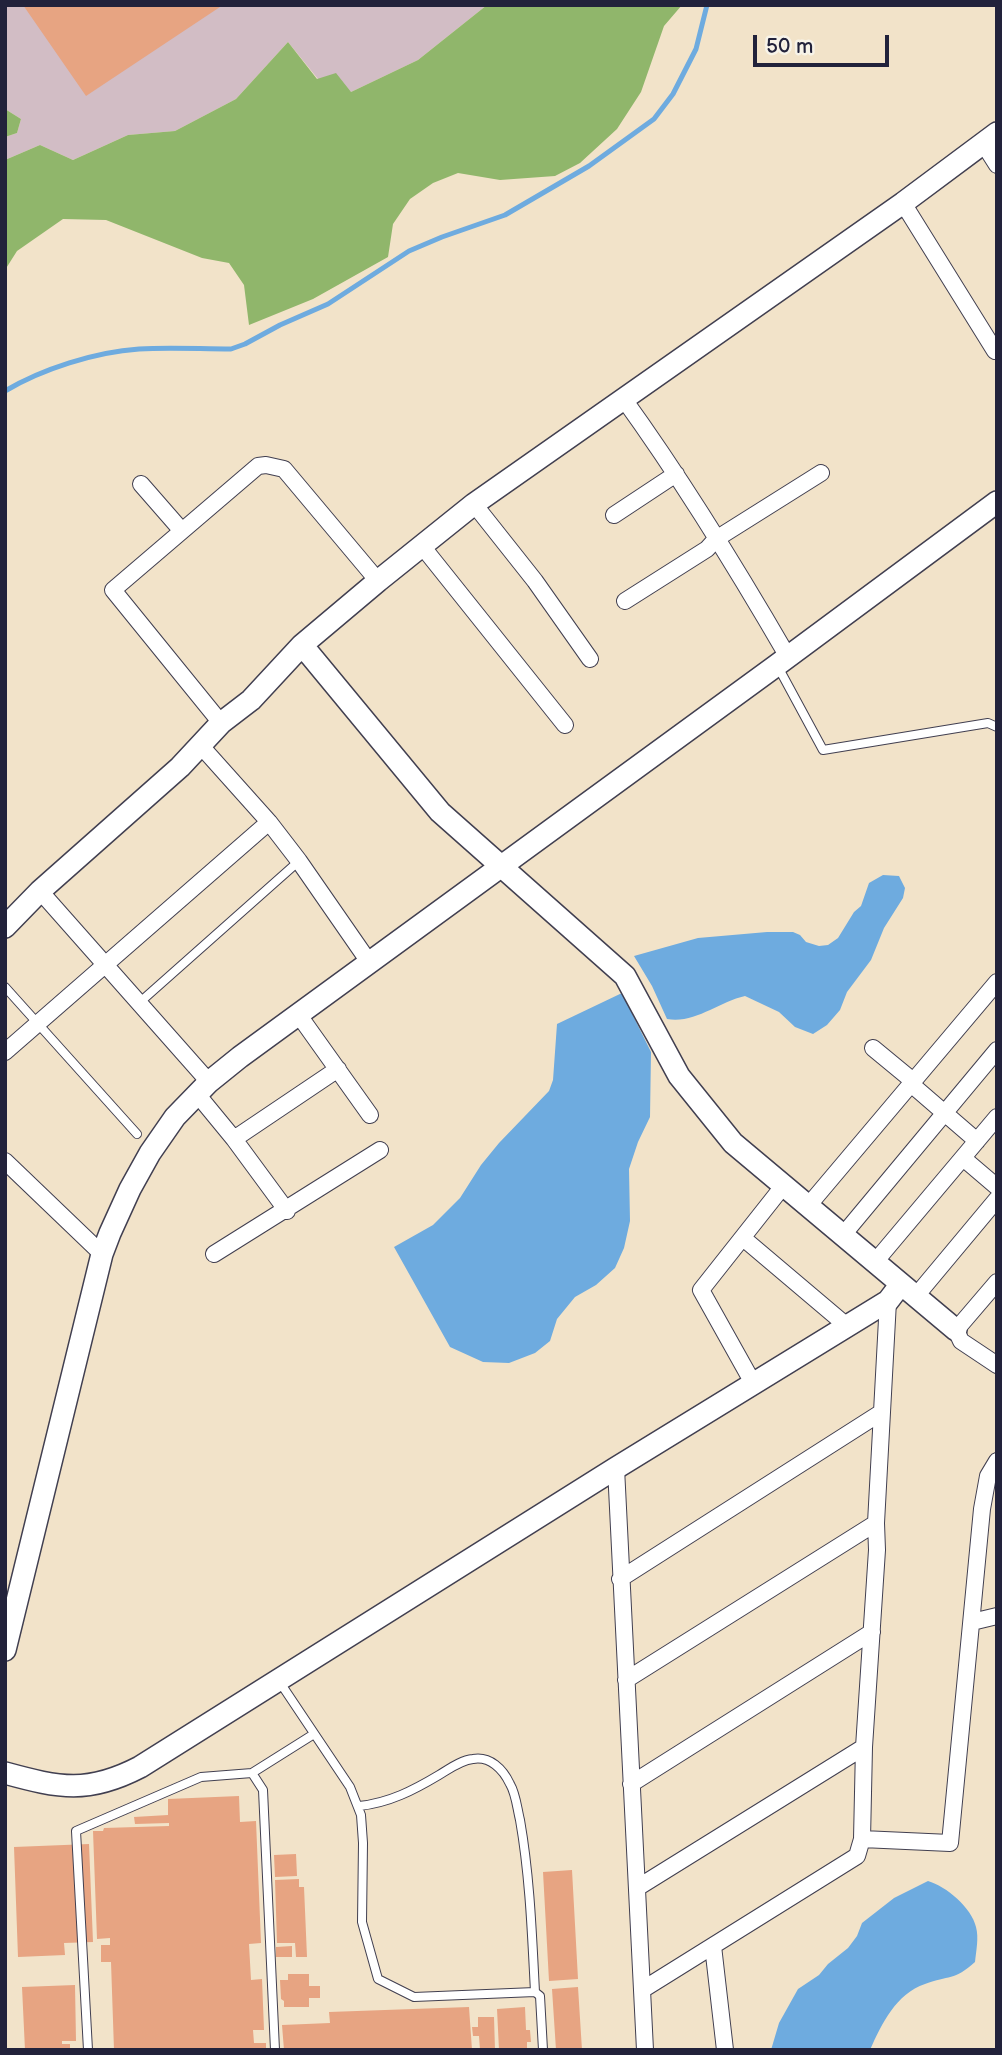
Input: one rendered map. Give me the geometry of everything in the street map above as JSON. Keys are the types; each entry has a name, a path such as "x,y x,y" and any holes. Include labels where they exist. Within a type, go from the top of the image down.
{"street":[{"path":"5,927 40,891 201,746 221,723 251,700 302,645 474,505 903,203 990,138 997,165"},
{"path":"903,203 995,351 997,350"},
{"path":"623,398 730,558 783,661"},
{"path":"221,723 113,590 186,525 258,467 284,469 378,581"},
{"path":"625,601 707,549 716,539 821,473"},
{"path":"614,515 676,474"},
{"path":"141,484 182,531"},
{"path":"5,1650 102,1254 130,1189 150,1153 175,1117 203,1088 298,1014 997,502"},
{"path":"474,505 535,580 590,659"},
{"path":"422,546 565,725"},
{"path":"302,645 440,812 625,975 686,1086 733,1143 875,1262 901,1294 956,1330 961,1341 997,1365"},
{"path":"201,746 269,822 369,962"},
{"path":"5,1052 269,822"},
{"path":"40,891 139,1003 203,1088 234,1139 287,1211"},
{"path":"808,1206 997,982"},
{"path":"298,1014 370,1115"},
{"path":"873,1048 977,1141"},
{"path":"843,1235 997,1051"},
{"path":"234,1139 338,1069"},
{"path":"875,1262 997,1117"},
{"path":"214,1254 287,1211 380,1150"},
{"path":"963,1158 997,1187"},
{"path":"5,1161 102,1254"},
{"path":"753,1383 701,1290 784,1185"},
{"path":"5,1773 77,1787 119,1777 279,1681 615,1468 901,1294 997,1199"},
{"path":"743,1238 847,1326"},
{"path":"956,1330 997,1282"},
{"path":"642,1990 857,1856 862,1839 864,1747 882,1412 901,1294"},
{"path":"620,1578 882,1412"},
{"path":"862,1839 950,1843 982,1509 988,1476 997,1461"},
{"path":"615,1468 645,2050"},
{"path":"626,1679 876,1523"},
{"path":"972,1622 997,1616"},
{"path":"631,1784 872,1632"},
{"path":"637,1888 864,1747"},
{"path":"713,1946 724,2050"}],"lane":[{"path":"783,661 823,750 988,723 997,727"},
{"path":"139,1003 299,861"},
{"path":"5,986 137,1134"},
{"path":"279,1681 350,1787 359,1806 363,1843 362,1922 378,1979 414,1997 535,1992 540,1996 543,2050"},
{"path":"88,2050 76,1831 201,1777 252,1773 314,1734"},
{"path":"359,1806 372,1805 408,1793 455,1765 472,1759 487,1759 496,1765 512,1786 522,1834 530,1895 535,1992"},
{"path":"252,1773 262,1790 275,2050"}],"shaded area":[{"path":"5,5 487,5 418,60 351,92 318,79 288,42 236,99 175,131 128,135 73,160 40,145 5,160 5,137 17,133 21,119 5,109"}],"green space":[{"path":"487,5 682,5 664,26 641,92 617,129 580,163 555,176 500,180 458,173 433,183 410,199 393,224 388,257 313,299 249,325 244,285 229,263 202,258 106,220 63,219 17,251 5,270 5,160 40,145 73,160 128,135 175,131 236,99 288,42 317,79 336,73 351,92 418,60"},
{"path":"5,109 21,119 17,133 5,137"}],"water":[{"path":"883,875 899,876 905,888 903,898 884,928 871,960 847,992 840,1010 827,1025 813,1034 795,1027 779,1012 745,996 697,1016 667,1019 634,956 698,938 767,932 793,932 806,942 819,946 828,945 838,938 854,912 861,906 869,883"},
{"path":"622,993 651,1052 650,1117 629,1169 630,1221 624,1248 615,1268 596,1285 575,1297 557,1319 550,1341 535,1353 509,1363 483,1362 450,1347 394,1247 433,1225 460,1198 499,1143 549,1091 553,1080 557,1024"},
{"path":"928,1881 950,1893 964,1905 974,1920 977,1931 975,1962 956,1975 925,1984 906,1995 885,2020 870,2050 771,2050 779,2023 798,1989 819,1975 848,1948 862,1923 894,1898"}],"building":[{"path":"23,5 223,5 86,96"},
{"path":"239,1796 240,1822 256,1821 261,1943 249,1944 251,1980 262,1979 264,2030 253,2030 254,2043 266,2043 266,2050 114,2050 111,1962 101,1962 101,1945 110,1945 110,1938 97,1939 93,1831 103,1831 104,1828 169,1826 169,1823 135,1824 134,1817 168,1815 168,1799"},
{"path":"89,1844 93,1942 64,1943 65,1955 18,1957 14,1847"},
{"path":"296,1854 297,1876 275,1877 274,1855"},
{"path":"572,1870 578,1979 549,1981 543,1872"},
{"path":"299,1879 299,1887 304,1887 307,1957 296,1957 295,1943 277,1943 275,1880"},
{"path":"292,1946 292,1957 276,1957 276,1947"},
{"path":"288,1974 309,1974 309,1986 320,1986 320,1998 309,1998 309,2007 284,2007 280,1980 288,1980"},
{"path":"75,1985 76,2041 62,2041 62,2044 70,2044 70,2050 25,2050 22,1987"},
{"path":"578,1987 582,2050 556,2050 552,1989"},
{"path":"469,2007 472,2050 284,2050 282,2025 330,2023 329,2012"},
{"path":"525,2007 526,2030 530,2030 531,2042 527,2042 527,2050 499,2050 497,2009"},
{"path":"478,2017 494,2017 495,2050 480,2050 479,2036 473,2036 472,2027 478,2027"}],"waterway":[{"path":"5,391 52,369 105,354 150,348 231,349 328,304 409,251 505,215 589,166 654,119 673,94 696,49 707,5"}]}
